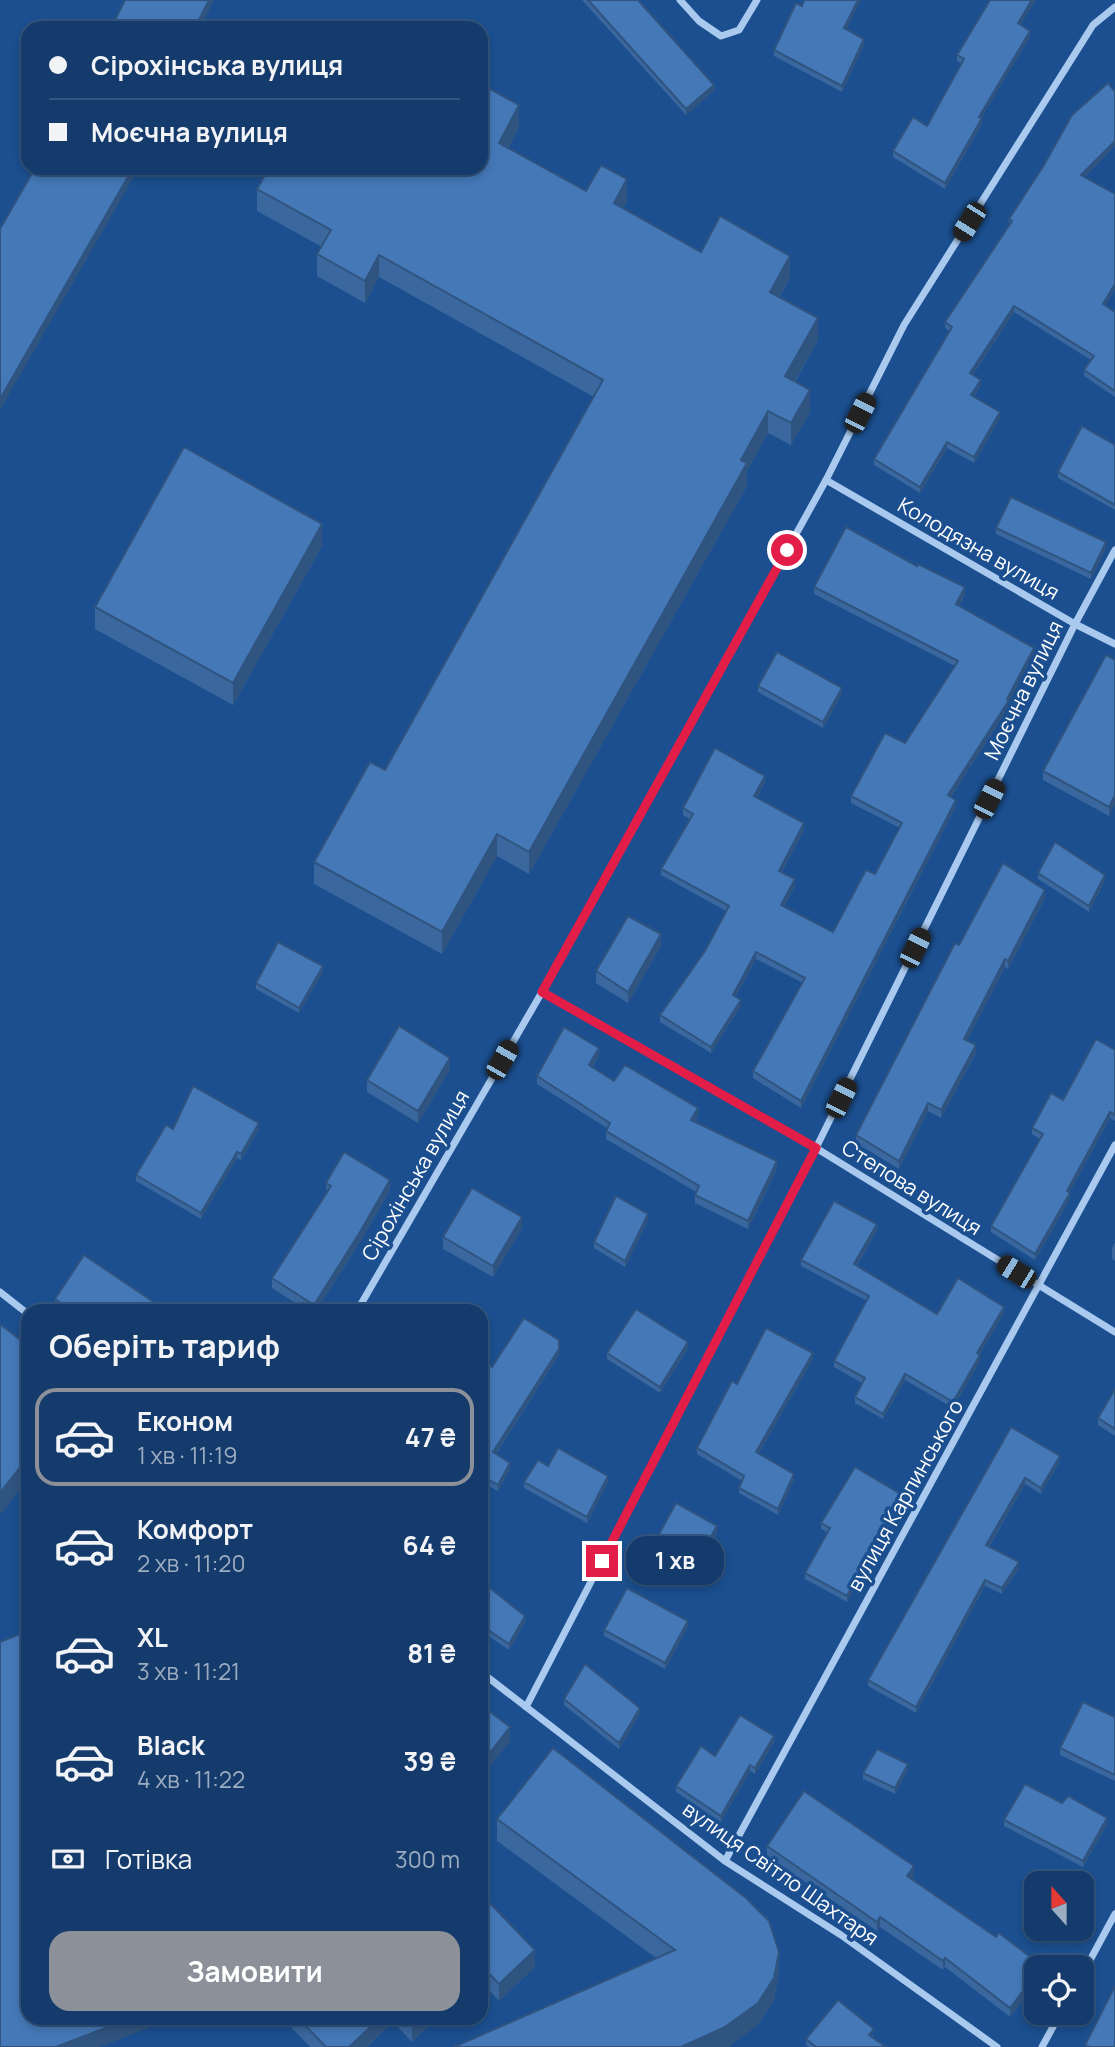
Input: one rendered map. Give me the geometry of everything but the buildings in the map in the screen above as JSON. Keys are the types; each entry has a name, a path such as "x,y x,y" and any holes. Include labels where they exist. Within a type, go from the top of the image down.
{"street":[{"path":"680,0 699,21 721,36 739,30 757,0"},
{"name":"Сірохінська вулиця","path":"361,1304 542,992 826,480 904,325 1093,25 1115,6"},
{"name":"Колодязна вулиця","path":"826,480 1075,624 1115,644"},
{"name":"Моєчна вулиця","path":"526,1707 816,1148 1075,624 1115,551"},
{"name":"Степова вулиця","path":"542,992 816,1148 1115,1332"},
{"name":"вулиця Карпинського","path":"725,1861 1115,1146"},
{"path":"0,1292 21,1308"},
{"name":"вулиця Світло Шахтаря","path":"488,1677 725,1861 841,1935 997,2047"},
{"path":"1093,1955 1115,1914"},
{"path":"1042,2047 1054,2025"}],"route":[{"path":"602,1561 816,1148 542,992 787,550"}]}
